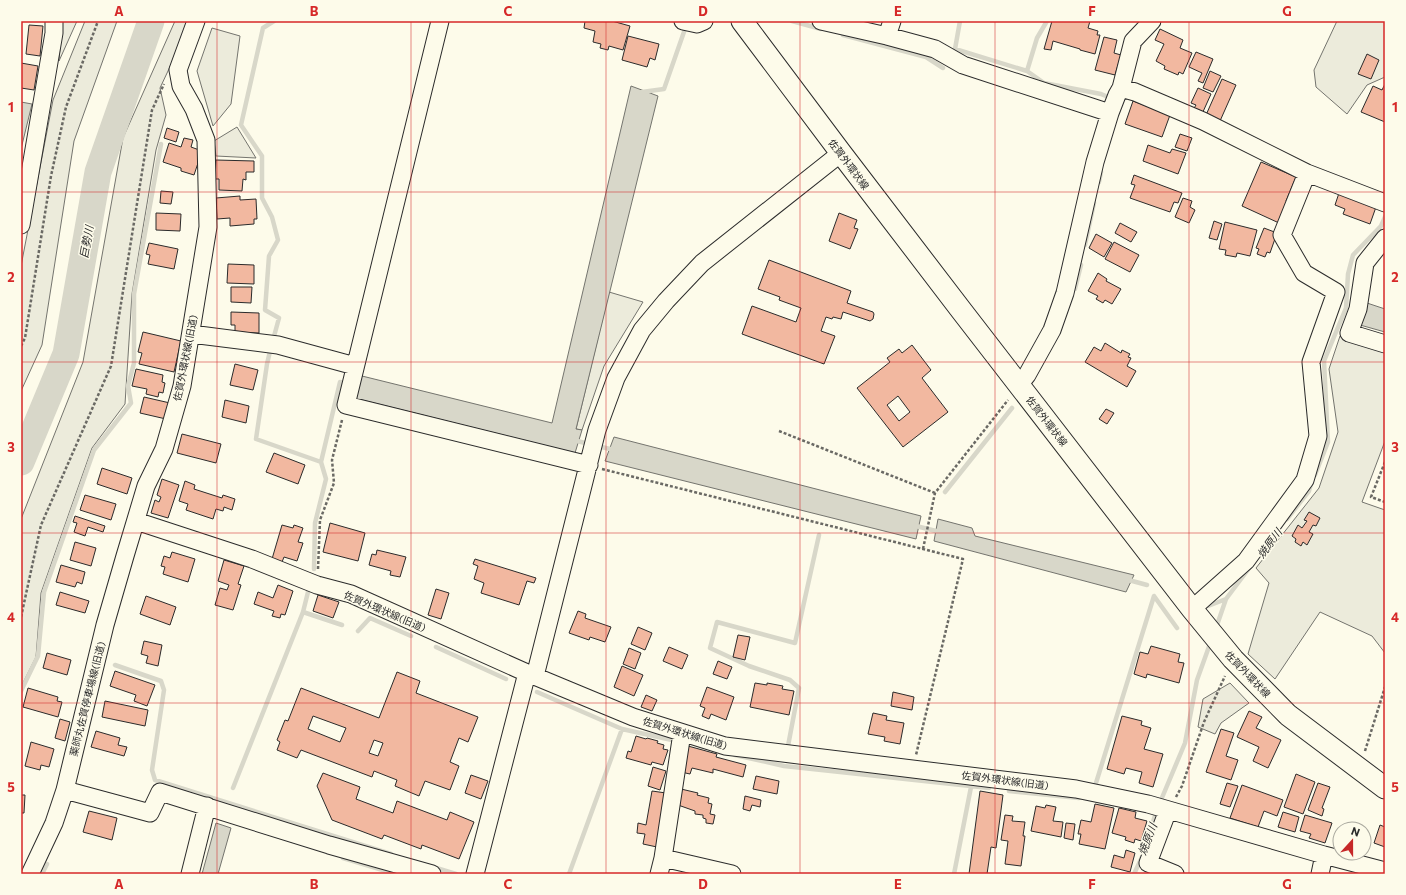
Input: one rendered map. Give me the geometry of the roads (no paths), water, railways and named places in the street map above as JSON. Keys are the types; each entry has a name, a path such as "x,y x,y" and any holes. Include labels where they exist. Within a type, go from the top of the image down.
{"main road":[{"name":"佐賀外環状線","path":"742,21 1019,385 1232,659 1288,715 1385,788"}],"street":[{"path":"21,225 54,33 54,21"},
{"name":"佐賀外環状線(旧道)","path":"196,21 178,70 181,86 194,110 206,140 208,227 182,386 166,442 146,486 136,521 252,559 310,582 352,594 531,675 633,717 725,746 1076,789 1148,804 1168,810"},
{"path":"350,385 440,21"},
{"path":"683,21 697,24 704,21"},
{"path":"821,21 889,28 935,49 963,65 1119,99 1203,121 1307,173 1382,202"},
{"path":"1019,385 1027,375 1052,330 1066,294 1095,162 1119,99 1133,41 1152,21"},
{"path":"475,874 589,465 597,430 616,378 642,330 666,301 702,263 841,153"},
{"path":"1192,609 1246,561 1306,480 1318,436 1311,362 1336,292 1304,273 1282,235 1307,173"},
{"path":"1385,238 1365,263 1356,314 1349,333 1385,344"},
{"path":"191,334 272,344 350,385 589,465"},
{"name":"薬師丸佐賀停車場線(旧道)","path":"30,874 54,823 65,790 105,625 136,521"},
{"path":"682,733 661,866 732,874"},
{"path":"65,790 150,813 160,792 432,874"},
{"path":"190,874 207,806"},
{"path":"1175,874 1148,863 1168,810 1385,871"},
{"path":"1320,874 1324,855"}],"waterway":[{"name":"巨勢川","path":"21,462 66,354 98,172 151,21"},
{"path":"273,340 279,318 265,310 269,256 278,240 272,217 262,198 262,156 241,125 263,28 274,21"},
{"path":"792,21 821,29"},
{"path":"960,21 955,49 1027,71 1044,83 1101,94 1113,99"},
{"path":"1027,71 1037,38 1047,21"},
{"path":"642,92 664,89 685,29"},
{"path":"843,35 926,57 943,68"},
{"path":"21,691 38,656 44,592 94,450 131,403 128,386 134,363 134,294 161,144"},
{"path":"1099,182 1101,172"},
{"path":"1085,245 1094,203"},
{"name":"焼原川","path":"1315,475 1328,442 1324,361 1346,308 1348,274 1353,255 1381,226 1385,217"},
{"path":"1075,289 1081,265"},
{"path":"271,347 267,364 256,439 321,462 326,479 315,523 314,569"},
{"path":"321,462 340,382 348,384"},
{"path":"945,492 1012,408"},
{"path":"573,440 614,450"},
{"name":"焼原川","path":"1287,519 1309,491 1311,484"},
{"path":"912,525 940,532"},
{"path":"788,746 799,688 790,680 749,666 710,648 717,622 795,643 819,535"},
{"name":"焼原川","path":"1216,628 1226,599 1250,567"},
{"path":"1125,579 1147,585"},
{"path":"233,788 303,612 308,592"},
{"path":"1096,783 1154,596 1177,628"},
{"path":"1208,606 1226,599"},
{"path":"303,612 342,625"},
{"path":"358,631 370,618 411,636"},
{"name":"焼原川","path":"1146,846 1156,812 1185,743 1197,680 1211,641"},
{"path":"436,647 506,679"},
{"path":"115,665 161,681 164,690 152,770 155,780 391,854"},
{"path":"537,692 622,729 672,740"},
{"path":"569,874 622,729"},
{"path":"735,755 784,766 989,788"},
{"path":"954,874 971,787"},
{"path":"1009,791 1079,798"},
{"name":"焼原川","path":"1134,874 1142,857"},
{"path":"343,858 396,874"},
{"path":"42,874 47,864"},
{"path":"433,867 456,874"}]}
